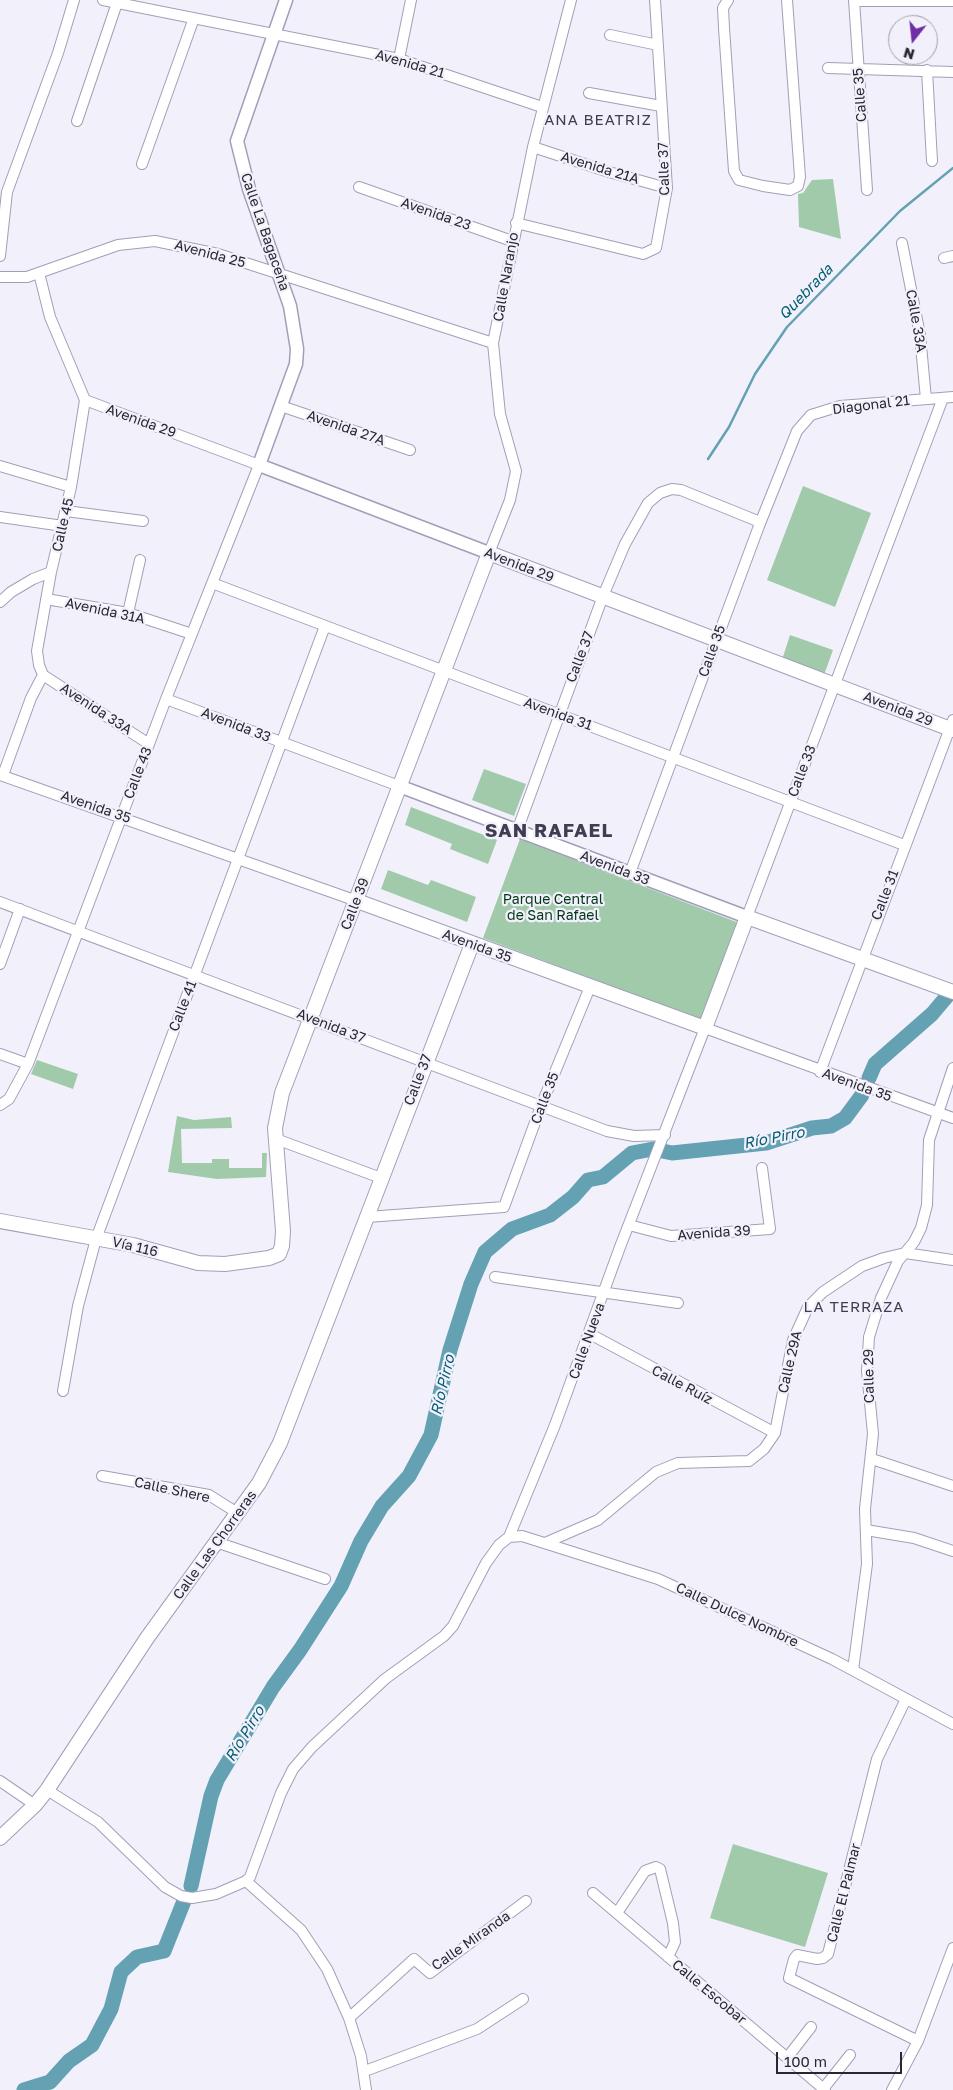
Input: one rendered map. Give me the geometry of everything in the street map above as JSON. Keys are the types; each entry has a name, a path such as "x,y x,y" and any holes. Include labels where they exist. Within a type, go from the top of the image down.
{"main road":[{"name":"Avenida 29","path":"489,553 716,640 952,726"},
{"name":"Calle 39","path":"270,1258 279,1254 282,1246 276,1139 278,1105 489,553"},
{"name":"Avenida 35","path":"357,901 705,1028"},
{"name":"Avenida 33","path":"747,917 862,957 953,992"},
{"name":"Calle 33","path":"705,1028 747,917"},
{"name":"Calle 37","path":"367,1217 425,1062 472,944"},
{"name":"Calle Las Chorreras","path":"0,1838 35,1805 47,1790 147,1638 259,1484 280,1443 367,1217"},
{"name":"Vía 116","path":"0,1221 133,1245 198,1264 224,1264 270,1258"}],"street":[{"path":"0,256 7,192 58,53 74,0"},
{"name":"Avenida 21","path":"104,0 400,58 542,107"},
{"name":"Calle La Bagaceña","path":"259,465 296,364 297,349 290,306 241,161 237,141 276,34 286,0"},
{"path":"400,58 411,0"},
{"name":"Calle Naranjo","path":"489,553 510,500 516,471 500,414 493,343 512,241 542,107 572,0"},
{"name":"Calle 37","path":"516,222 643,254 656,248 667,188 655,0"},
{"path":"728,0 723,8 734,171 739,180 790,190 798,186 800,177 787,0"},
{"path":"854,1 953,1"},
{"name":"Calle 35","path":"854,1 866,190"},
{"path":"77,121 116,3"},
{"path":"142,164 194,18"},
{"path":"610,35 658,45"},
{"path":"828,68 953,72"},
{"path":"927,70 932,161"},
{"path":"589,93 661,106"},
{"name":"Avenida 21A","path":"533,147 609,172 667,188"},
{"name":"Avenida 23","path":"359,187 512,241"},
{"name":"Avenida 25","path":"0,276 28,277 118,244 145,241 183,245 278,273 493,343"},
{"name":"Calle 33A","path":"902,244 920,335 926,399"},
{"path":"39,274 50,317 85,400"},
{"name":"Diagonal 21","path":"797,431 811,415 840,406 948,398"},
{"name":"Calle 33","path":"747,917 835,684 948,398"},
{"name":"Avenida 29","path":"85,400 489,553"},
{"name":"Calle 45","path":"43,675 37,651 51,572 72,487 85,400"},
{"name":"Avenida 27A","path":"281,406 410,450"},
{"name":"Calle 35","path":"630,873 760,522 797,431"},
{"name":"Calle 43","path":"0,1105 9,1099 28,1064 166,699 259,465"},
{"path":"0,466 72,487"},
{"name":"Calle 37","path":"517,830 558,714 603,596 625,544 642,512 660,493 672,489 681,490 760,522"},
{"path":"66,512 143,522"},
{"path":"0,517 63,526"},
{"path":"128,613 140,560"},
{"path":"0,602 11,592 33,579 51,572"},
{"name":"Avenida 31","path":"212,583 442,672 673,756 904,845"},
{"name":"Avenida 31A","path":"46,599 128,613 192,634"},
{"name":"Calle 41","path":"63,1391 78,1306 96,1239 325,626"},
{"path":"2,775 43,675"},
{"name":"Avenida 33A","path":"43,675 149,744"},
{"name":"Avenida 33","path":"166,699 747,917"},
{"name":"Calle 31","path":"820,1072 904,845 952,726"},
{"name":"Avenida 35","path":"2,775 357,901"},
{"name":"Avenida 37","path":"0,902 618,1134 663,1139"},
{"path":"0,964 20,909"},
{"name":"Calle 35","path":"367,1217 502,1208 541,1106 590,987"},
{"name":"Calle 33","path":"663,1139 705,1028"},
{"name":"Avenida 35","path":"705,1028 820,1072 953,1118"},
{"path":"0,1054 28,1064"},
{"name":"Calle 29","path":"853,1670 865,1587 865,1509 872,1459 873,1434 867,1371 869,1337 881,1298 898,1262 921,1228 926,1205 927,1152 937,1114 953,1068"},
{"path":"276,1139 382,1178"},
{"name":"Calle Nueva","path":"509,1537 590,1334 629,1225 663,1139"},
{"name":"Avenida 39","path":"629,1225 671,1236 770,1229 762,1168"},
{"path":"905,1253 953,1260"},
{"name":"Calle 29A","path":"545,1543 598,1520 656,1472 678,1463 749,1461 764,1449 775,1433 793,1340 808,1307 823,1292 862,1266 905,1253"},
{"path":"495,1277 678,1303"},
{"name":"Calle Ruíz","path":"590,1334 775,1433"},
{"path":"872,1459 953,1486"},
{"name":"Calle Shere","path":"102,1476 209,1495 239,1514"},
{"path":"866,1530 914,1538 953,1551"},
{"name":"Calle Dulce Nombre","path":"509,1537 522,1536 658,1579 853,1670 953,1724"},
{"path":"47,1790 98,1822 166,1887 181,1896 192,1898 216,1894 246,1880 253,1870 281,1793 293,1769 312,1747 385,1679 444,1636 453,1626 486,1563 499,1545 509,1537"},
{"path":"216,1542 325,1579"},
{"name":"Calle El Palmar","path":"906,1699 877,1759 830,1947 823,1958 817,1959 797,1955 794,1959 789,1978 918,2041"},
{"path":"0,1781 35,1805"},
{"path":"617,1913 645,1871 656,1866 660,1868 673,1923 675,1942 668,1957"},
{"path":"246,1880 301,1930 327,1969 349,2018 365,2071 366,2090"},
{"name":"Calle Escobar","path":"593,1893 824,2089"},
{"name":"Calle Miranda","path":"349,2018 414,1958 430,1973 526,1901"},
{"path":"892,2090 918,2041 953,1948"},
{"path":"365,2071 477,2028 523,1999"},
{"path":"787,2058 812,2027"},
{"path":"824,2089 850,2055"}],"green space":[{"path":"833,179 841,239 799,227 798,194 803,193 812,180"},
{"path":"803,486 871,513 835,607 767,580"},
{"path":"790,635 833,650 824,675 782,660"},
{"path":"484,769 526,784 514,816 472,800"},
{"path":"411,807 497,840 488,864 450,849 452,844 405,825"},
{"name":"Parque Central de San Rafael","path":"520,839 739,923 702,1020 483,938"},
{"path":"388,870 428,885 431,880 476,897 467,922 381,889"},
{"path":"37,1060 78,1074 73,1089 31,1074"},
{"path":"177,1116 194,1120 231,1117 232,1128 181,1129 182,1163 212,1163 212,1159 229,1159 229,1168 262,1168 262,1153 267,1153 266,1177 217,1179 168,1172"},
{"path":"733,1844 828,1873 805,1947 710,1918"}],"waterway":[{"name":"Quebrada","path":"708,459 729,427 755,374 787,327 900,211 953,168"},
{"name":"Río Pirro","path":"869,1078 875,1064 932,1014 948,995"},
{"name":"Río Pirro","path":"191,1886 211,1796 217,1780 273,1687 300,1650 341,1586 361,1541 382,1506 409,1476 431,1435 450,1350 471,1284 485,1252 512,1229 550,1215 573,1197 588,1180 603,1177 632,1153 653,1149 672,1153 766,1143 812,1128 831,1126 845,1118 862,1095"},
{"name":"Río Pirro","path":"24,2090 50,2082 69,2061 92,2045 111,2009 121,1972 137,1957 164,1951 184,1901"}],"district":[{"name":"ANA BEATRIZ","path":"598,120"},
{"name":"SAN RAFAEL","path":"549,831"},
{"name":"LA TERRAZA","path":"854,1307"}]}
